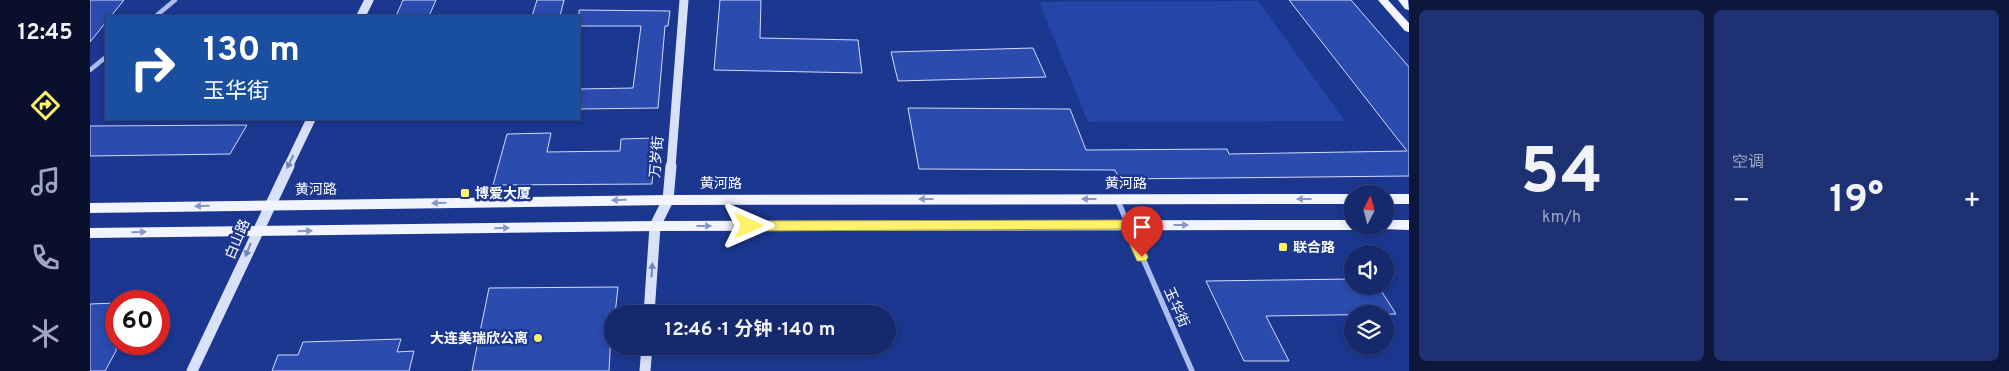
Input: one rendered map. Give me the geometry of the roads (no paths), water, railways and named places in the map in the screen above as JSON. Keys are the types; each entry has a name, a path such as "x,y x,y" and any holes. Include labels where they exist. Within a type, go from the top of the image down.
{"main road":[{"path":"1382,0 1409,29"},
{"path":"1402,0 1409,7"},
{"name":"黄河路","path":"90,208 668,200 1344,199"},
{"path":"1394,199 1409,199"},
{"path":"90,233 655,226 1344,225"},
{"path":"1394,225 1409,225"}],"street":[{"path":"157,15 175,0"},
{"path":"362,15 369,0"},
{"name":"万岁街","path":"650,305 655,226 668,200 684,0"},
{"path":"90,70 105,58"},
{"name":"白山路","path":"192,371 241,269 256,231 311,120"},
{"name":"玉华街","path":"1117,199 1192,371"},
{"path":"645,371 646,355"}],"place":[{"name":"博爱大厦","path":"465,193"},
{"name":"联合路","path":"1283,247"},
{"name":"大连美瑞欣公离","path":"538,338"}]}
